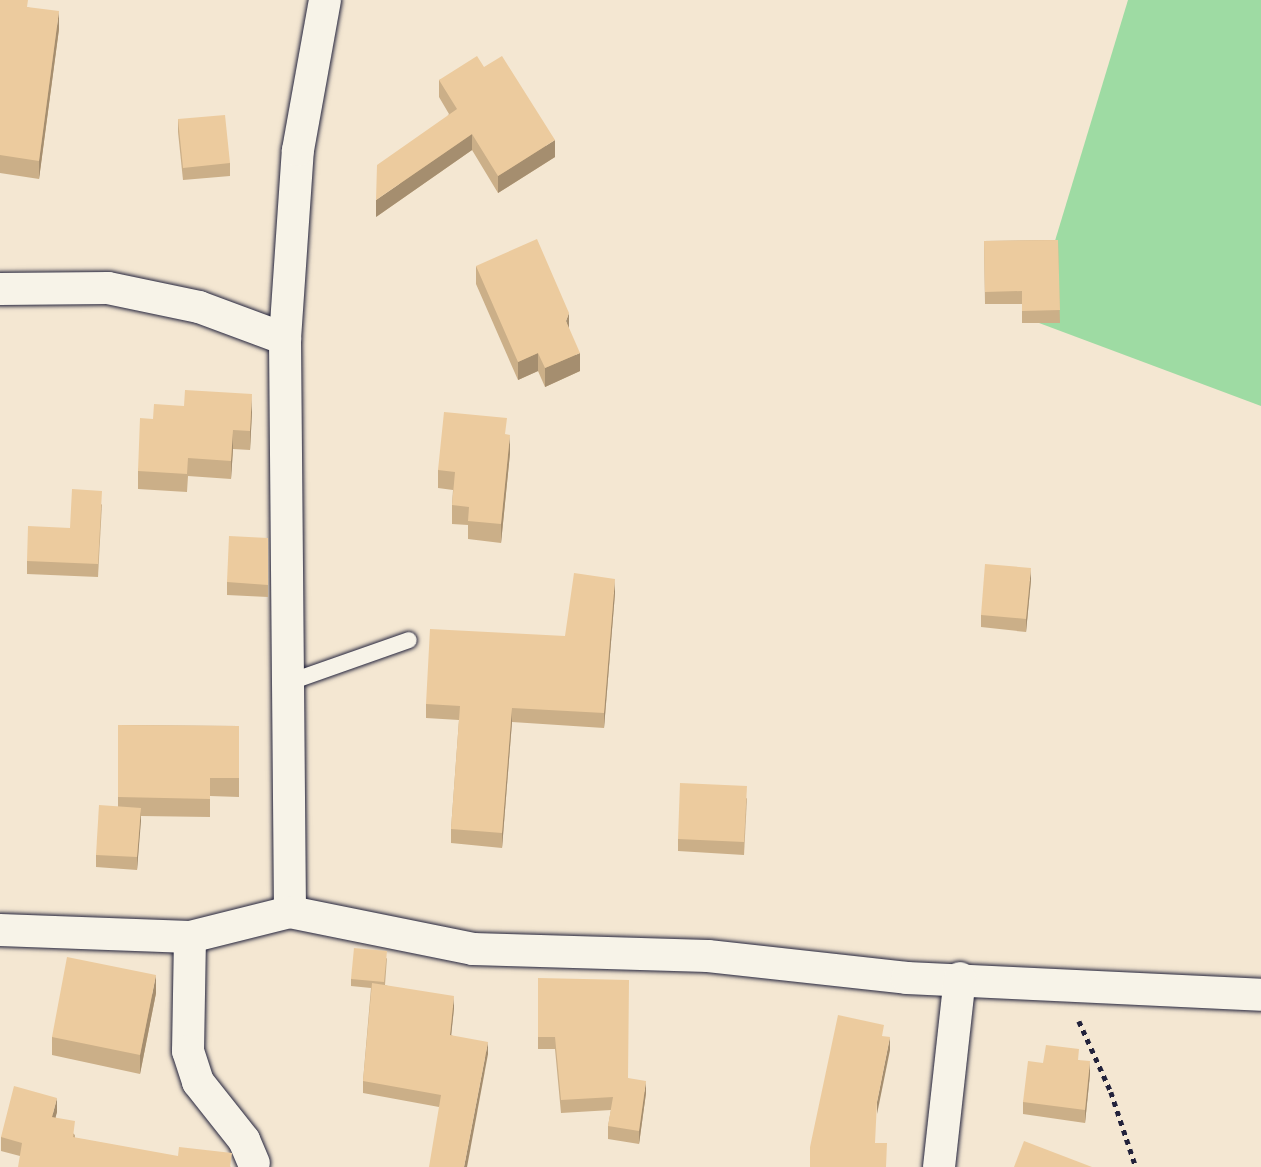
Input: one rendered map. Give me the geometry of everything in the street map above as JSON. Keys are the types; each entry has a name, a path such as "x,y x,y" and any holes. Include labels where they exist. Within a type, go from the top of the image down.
{"street":[{"path":"290,912 285,339 298,150 325,0"},
{"path":"0,289 108,288 199,307 285,339"},
{"path":"0,930 190,937 290,912 473,949 708,956 907,978 960,978 1261,995"},
{"path":"190,937 186,1006 191,1061 198,1082 244,1140 254,1163"},
{"path":"939,1167 960,978"}],"lane":[{"path":"287,683 409,640"}],"path":[{"path":"1061,983 1111,1092 1136,1167"}],"green space":[{"path":"1128,0 1261,0 1261,406 1031,320"}],"building":[{"path":"0,0 28,0 27,7 59,11 39,161 0,155"},
{"path":"477,56 484,67 502,56 555,140 498,176 472,134 376,200 377,165 457,109 439,80"},
{"path":"225,115 230,163 183,168 178,119"},
{"path":"537,239 569,313 566,321 580,353 545,368 538,353 518,362 476,266"},
{"path":"1058,240 1060,310 1022,311 1022,291 985,292 984,241"},
{"path":"185,390 252,394 250,431 233,430 231,461 188,458 187,474 138,471 140,418 153,419 154,404 184,406"},
{"path":"444,412 507,418 505,434 510,435 501,524 468,521 469,507 452,505 455,472 438,470"},
{"path":"72,489 102,491 98,564 27,561 28,526 70,528"},
{"path":"229,536 268,538 268,585 227,582"},
{"path":"985,564 1031,568 1026,619 981,615"},
{"path":"574,573 615,579 604,713 512,708 502,833 451,829 460,706 426,704 430,629 565,636"},
{"path":"118,725 239,726 239,778 210,778 210,799 118,797"},
{"path":"680,783 747,786 744,842 678,839"},
{"path":"99,805 141,808 137,857 96,855"},
{"path":"354,948 387,951 384,982 351,979"},
{"path":"67,957 156,975 140,1055 52,1037"},
{"path":"538,978 629,980 628,1078 646,1081 639,1131 608,1126 613,1097 561,1100 555,1037 538,1037"},
{"path":"372,983 454,996 450,1035 488,1042 464,1167 429,1167 441,1095 363,1081"},
{"path":"838,1015 884,1025 882,1036 890,1037 877,1102 875,1143 887,1143 886,1167 810,1167 810,1147"},
{"path":"1046,1045 1079,1049 1078,1060 1090,1061 1085,1110 1023,1102 1028,1061 1043,1063"},
{"path":"14,1086 57,1098 52,1117 75,1121 73,1137 178,1156 179,1147 232,1153 230,1167 18,1167 22,1143 1,1137"},
{"path":"1024,1141 1092,1167 1014,1167"}]}
